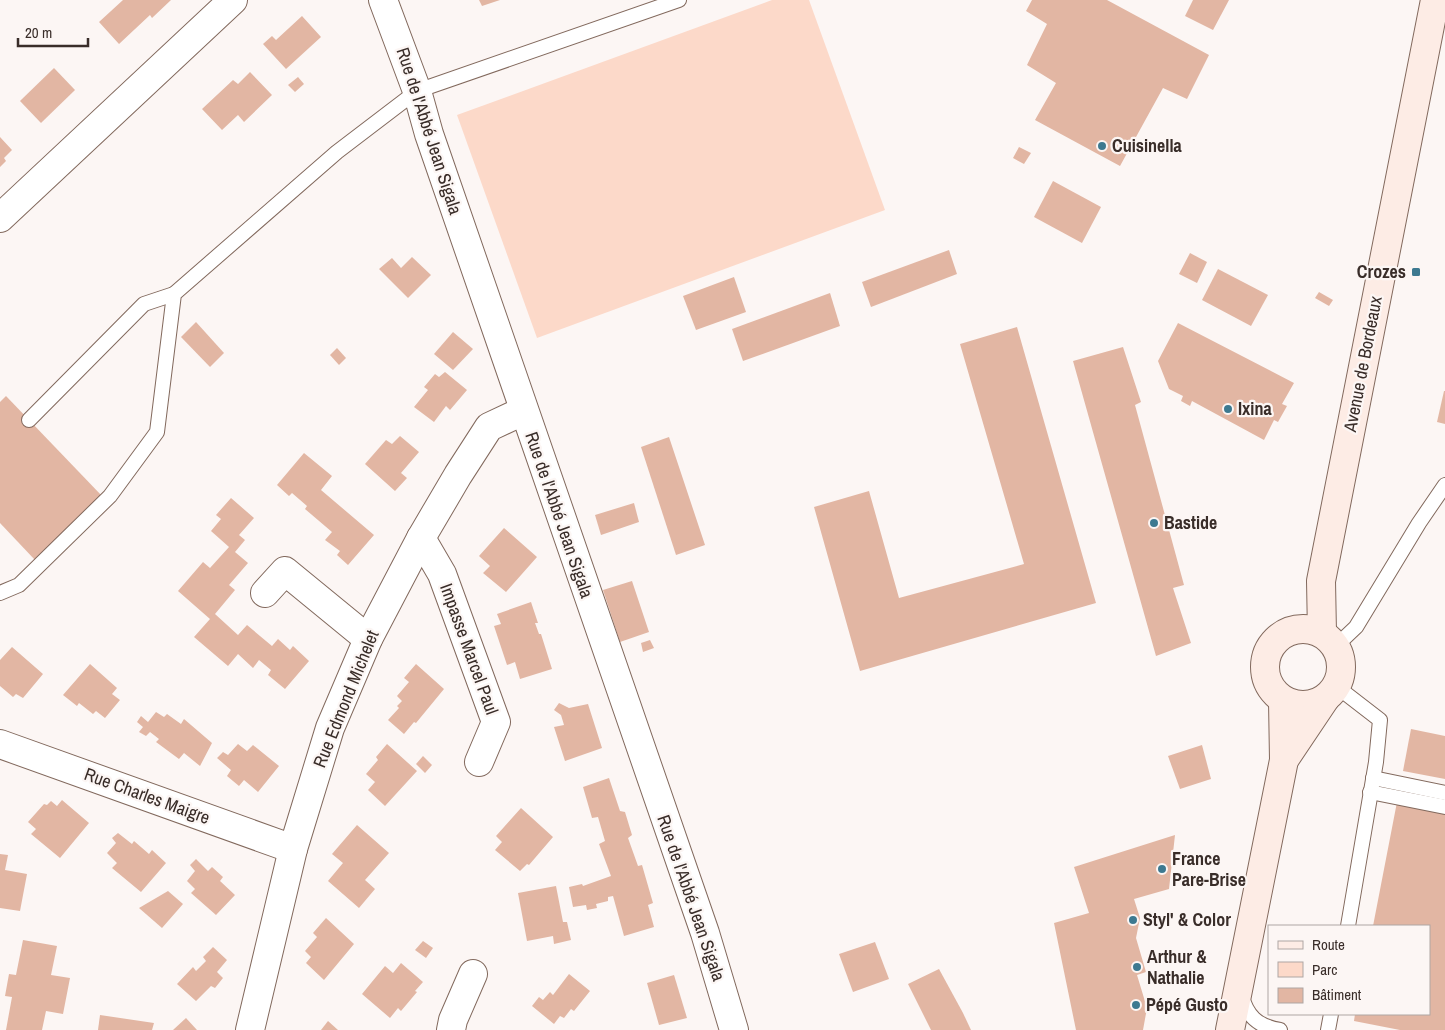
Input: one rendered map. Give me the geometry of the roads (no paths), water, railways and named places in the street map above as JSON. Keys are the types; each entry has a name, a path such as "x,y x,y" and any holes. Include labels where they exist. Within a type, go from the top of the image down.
{"main road":[{"name":"Avenue de Bordeaux","path":"1284,760 1331,692 1342,664 1329,639 1321,581 1435,0"},
{"name":"Avenue de Bordeaux","path":"1230,1030 1284,760 1283,701 1269,686 1264,667 1269,647 1283,633 1321,581"},
{"path":"1283,633 1303,628 1329,639"},
{"path":"1283,701 1305,706 1331,692"}],"street":[{"path":"0,218 233,0"},
{"name":"Rue de l'Abbé Jean Sigala","path":"383,0 417,91 429,134 523,411 705,933 734,1030"},
{"name":"Rue Edmond Michelet","path":"250,1030 293,848 330,728 368,639 420,538 489,427 523,411"},
{"name":"Impasse Marcel Paul","path":"420,538 442,574 496,722 479,762"},
{"path":"265,593 285,571 368,639"},
{"name":"Rue Charles Maigre","path":"0,744 293,848"},
{"path":"451,1030 453,1020 473,974"}],"lane":[{"path":"29,420 144,304 174,294 337,152 417,91 679,0"},
{"path":"0,593 19,585 110,496 157,432 174,294"},
{"path":"1329,639 1356,627 1419,523 1445,485"},
{"path":"1331,692 1380,720 1348,925"},
{"path":"1371,785 1445,793"},
{"path":"1371,785 1445,807"},
{"path":"1239,985 1245,1007 1257,1023 1276,1030"},
{"path":"1328,1030 1331,1015"}],"place":[{"name":"Cuisinella","path":"1102,146"},
{"name":"Crozes","path":"1416,272"},
{"name":"Ixina","path":"1228,409"},
{"name":"Bastide","path":"1154,523"},
{"name":"France Pare-Brise","path":"1162,869"},
{"name":"Styl' & Color","path":"1133,920"},
{"name":"Arthur & Nathalie","path":"1137,967"},
{"name":"Pépé Gusto","path":"1136,1005"}]}
